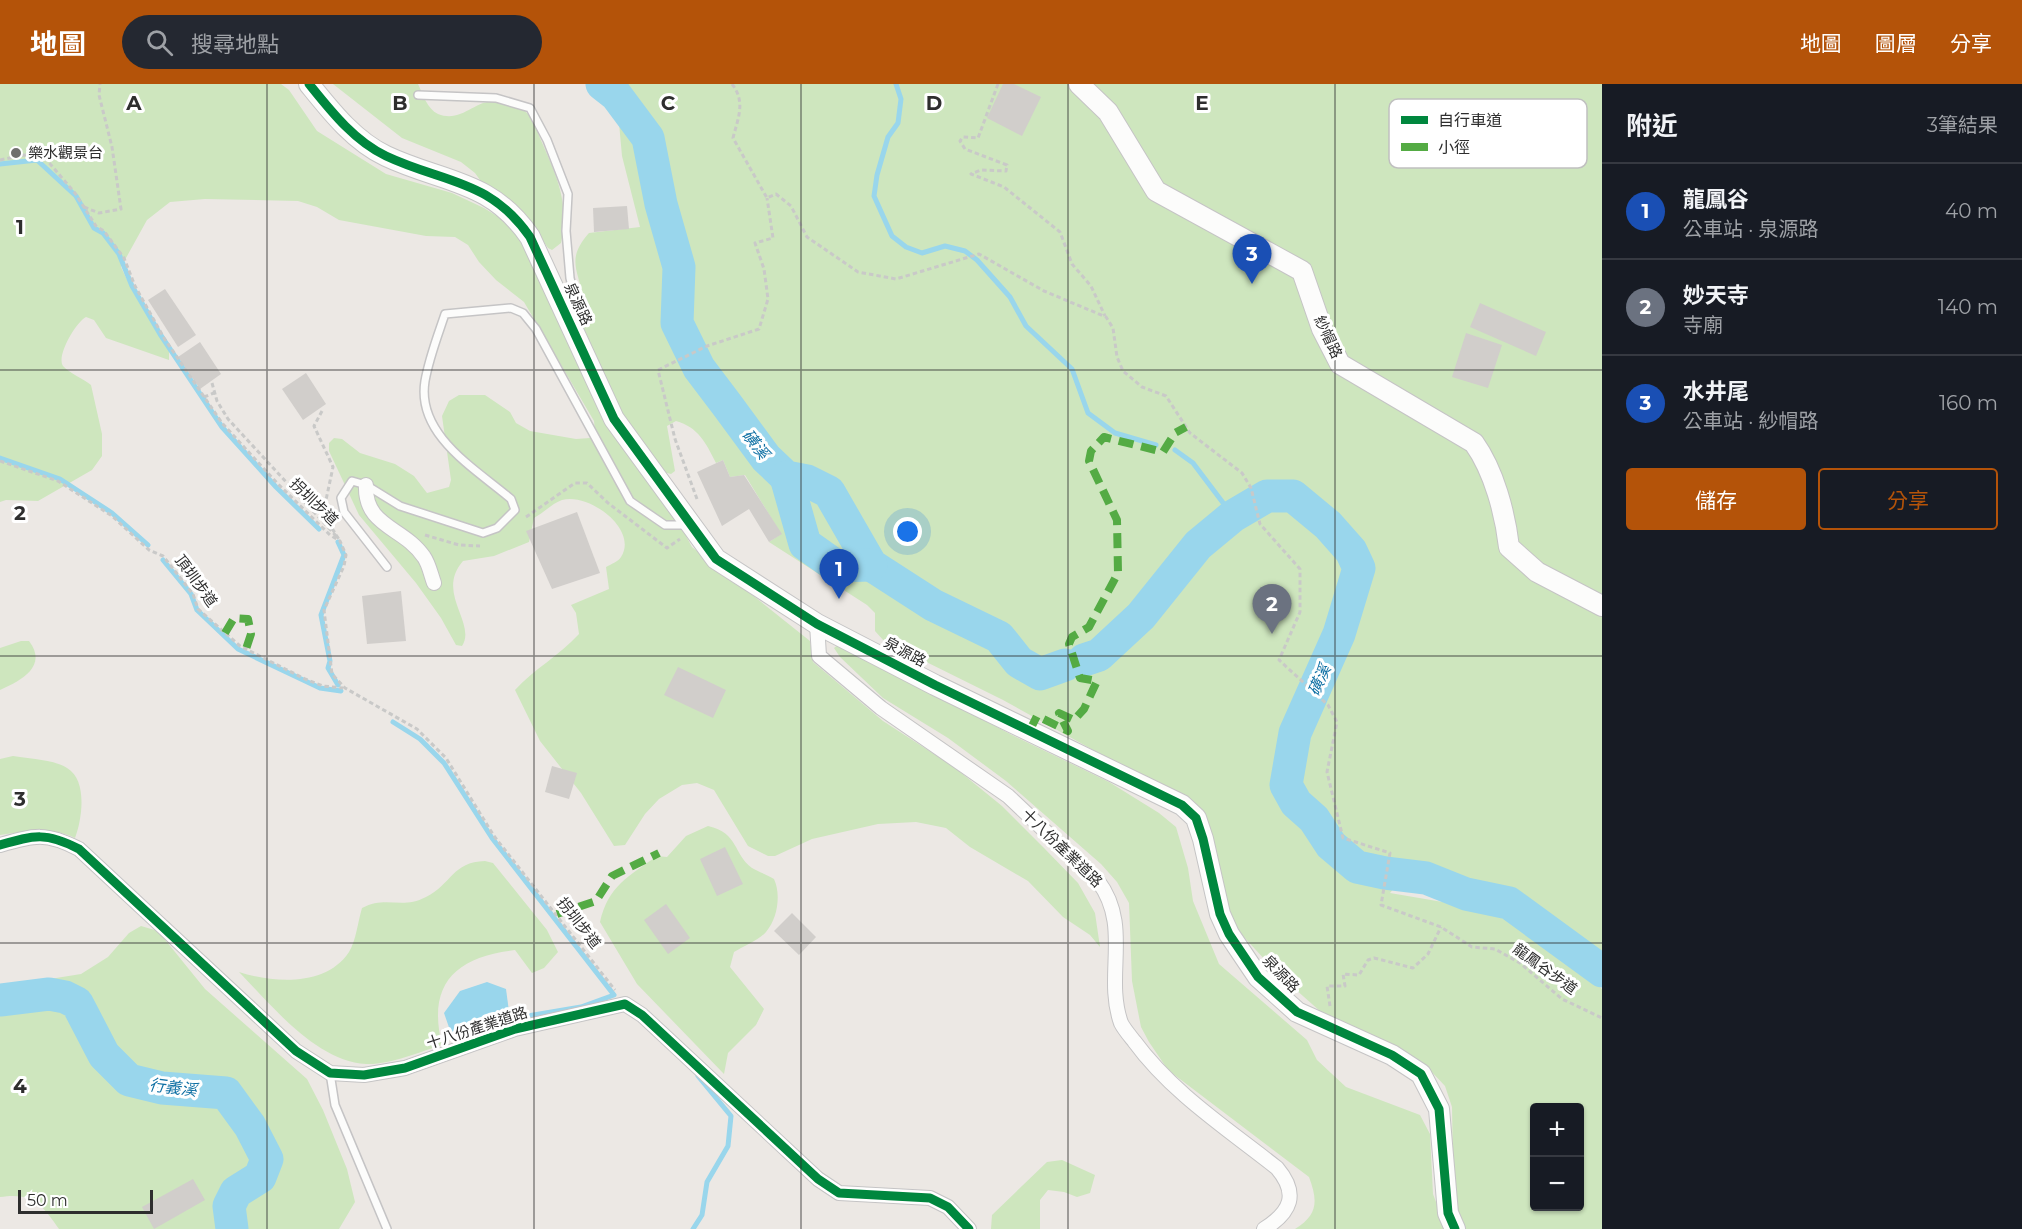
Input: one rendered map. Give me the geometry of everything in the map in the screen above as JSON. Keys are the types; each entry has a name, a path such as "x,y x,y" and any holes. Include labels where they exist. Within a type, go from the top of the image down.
{"street":[{"name":"泉源路","path":"309,84 339,121 384,155 475,188 516,216 530,237 614,419 716,559 817,624 935,685 1182,805 1196,818 1203,838 1220,914 1229,934 1258,976 1297,1012 1392,1055 1421,1074 1439,1109 1448,1213 1455,1229"},
{"name":"紗帽路","path":"1079,84 1108,112 1156,191 1291,262 1302,271 1322,329 1340,364 1474,443 1484,457 1507,529 1509,547 1537,572 1602,606"},
{"path":"366,485 365,500 371,513 407,540 425,557 434,583"},
{"name":"十八份產業道路","path":"817,624 819,656 881,708 1008,796 1098,881 1108,895 1117,927 1115,995 1122,1024 1154,1068 1277,1168 1288,1181 1291,1193 1288,1206 1279,1220 1264,1229"},
{"path":"0,845 28,837 55,837 79,849 297,1051 330,1073"},
{"path":"626,1004 642,1015 818,1179 838,1193 930,1198 948,1207 969,1229"},
{"name":"十八份產業道路","path":"330,1073 364,1075 405,1068 515,1029 626,1004"}],"lane":[{"path":"418,95 496,98 530,108 547,140 568,195 568,254 578,312 575,332"},
{"path":"387,567 344,512 341,498 352,481 366,485 400,506 483,533 497,528 515,510 511,499 441,438 428,412 424,383 445,314 511,308 523,313 536,329 630,501 665,525 693,525"},
{"path":"330,1073 335,1106 387,1229"}],"path":[{"path":"84,207 99,213 121,209 112,147 99,95 100,84"},
{"path":"698,502 675,439 658,370 707,346 759,329 768,299 764,269 755,243 773,238 767,198 733,138 741,107 739,93 732,84"},
{"path":"998,84 978,138 963,137 960,141 973,153 1007,165 1006,171 981,170 971,174 1004,188 1060,232 1071,264 1091,286 1106,317"},
{"path":"767,198 776,194 791,206 807,237 858,272 896,279 979,254 1044,291 1106,317"},
{"path":"212,383 214,393 228,419 340,541"},
{"path":"204,397 214,393"},
{"path":"322,411 314,426 333,467 323,514 340,541"},
{"path":"519,522 575,483 587,483 608,503 667,548 678,542 693,525"},
{"path":"407,540 416,532 459,545 483,546"},
{"path":"1330,1007 1327,986 1345,986 1343,974 1359,975 1368,960 1374,958 1413,968 1428,954 1441,927"}],"green space":[{"path":"0,84 281,84 289,90 317,131 386,174 452,193 484,208 508,223 527,244 692,547 810,641 813,662 883,721 954,767 1002,806 1078,883 1095,913 1100,947 1090,935 1063,917 1028,881 970,847 946,828 916,822 878,824 812,839 775,856 768,856 748,846 714,790 697,783 682,785 659,799 645,814 625,845 614,846 581,793 540,741 515,690 579,634 576,613 571,605 609,589 606,567 620,559 625,546 623,535 617,525 597,507 573,499 562,500 534,518 529,542 494,556 463,561 456,573 453,585 454,596 465,628 465,637 462,646 456,645 441,618 416,583 359,515 329,451 329,443 334,438 342,439 360,453 395,464 414,476 427,493 449,487 451,480 442,416 449,401 459,395 485,395 510,412 516,423 530,431 576,439 590,438 595,431 594,421 524,302 496,280 479,262 468,245 455,237 426,236 339,220 317,207 298,201 205,199 170,202 147,220 121,267 132,290 169,351 169,360 106,338 94,320 86,317 82,320 68,340 62,361 66,369 91,385 102,434 102,456 92,470 38,501 6,500 0,502"},
{"path":"333,84 418,84 431,109 446,116 461,114 480,104 494,101 503,102 525,111 536,125 560,189 564,214 561,243 552,250 548,248 528,219 485,187 475,173 461,162 402,138"},
{"path":"596,84 1602,84 1602,952 1582,943 1540,914 1502,896 1450,885 1400,881 1390,893 1507,913 1533,926 1559,945 1602,989 1602,1229 1463,1229 1458,1209 1453,1162 1452,1107 1445,1086 1429,1069 1321,1012 1277,973 1243,936 1229,915 1196,807 1003,700 884,641 875,631 875,613 867,605 769,542 781,534 745,475 730,477 723,460 716,463 696,432 676,421 667,426 675,471 671,474 663,472 608,394 591,360 583,337 584,303 576,264 578,250 589,233 640,227 622,156 618,112"},
{"path":"21,641 29,641 34,650 36,658 34,665 24,677 0,690 0,648"},
{"path":"840,643 1010,734 1109,782 1159,813 1176,827 1188,868 1193,901 1219,964 1307,1040 1317,1060 1346,1087 1420,1115 1430,1134 1433,1194 1446,1229 1295,1229 1303,1224 1314,1207 1314,1193 1309,1177 1168,1070 1141,1027 1132,981 1129,903 1117,882 1101,864 1006,781 948,738 883,698 840,657 834,648"},
{"path":"13,756 55,763 74,774 81,791 82,801 75,838 48,831 0,835 0,759"},
{"path":"708,826 718,829 731,839 741,857 752,868 774,879 777,892 776,913 766,932 734,952 730,967 764,1009 756,1025 728,1053 724,1074 637,984 600,922 608,899 621,883 657,856 667,857 686,836"},
{"path":"474,862 493,863 547,930 558,952 544,968 532,973 515,950 476,959 462,967 450,977 439,1005 438,1024 442,1045 375,1064 348,1061 313,1043 296,1030 239,972 283,980 313,977 327,971 349,952 362,908 371,904 417,901 435,892 459,869"},
{"path":"141,926 158,931 205,989 307,1079 323,1110 347,1169 355,1202 339,1229 59,1229 41,1207 28,1198 0,1197 0,987 81,974 108,957 129,933"},
{"path":"1062,1160 1095,1175 1090,1193 1077,1197 1064,1192 1048,1190 1040,1200 1040,1229 991,1229 992,1215 1047,1162"}],"water":[{"path":"487,982 506,989 510,1019 452,1036 444,1013 460,991"}],"building":[{"path":"1003,84 1014,84 1041,97 1022,136 987,118"},
{"path":"627,206 629,229 594,232 593,208"},
{"path":"165,289 196,335 178,347 148,300"},
{"path":"1480,303 1546,332 1536,356 1470,327"},
{"path":"1466,333 1502,345 1488,388 1452,377"},
{"path":"200,342 221,374 200,389 178,357"},
{"path":"306,373 326,404 303,420 282,389"},
{"path":"723,460 730,477 744,475 782,534 769,542 749,509 722,526 697,472"},
{"path":"577,512 600,573 552,589 526,531"},
{"path":"401,591 406,641 367,644 362,596"},
{"path":"678,667 726,690 713,718 664,695"},
{"path":"552,766 577,773 569,799 545,792"},
{"path":"725,847 743,884 717,896 700,859"},
{"path":"666,904 690,938 668,954 644,920"},
{"path":"792,913 816,937 799,955 774,931"},
{"path":"193,1179 205,1200 154,1229 142,1207"}],"waterway":[{"name":"磺溪","path":"602,84 616,95 648,138 661,204 679,267 677,323 699,368 766,458 786,477 807,481 829,492 871,565 933,605 999,637 1019,662 1040,674 1065,665"},
{"path":"896,84 901,99 898,123 888,137 877,175 874,196 892,236 906,247 922,253 945,246 965,251 977,260 1010,297 1026,326 1072,369 1088,413 1115,433 1156,445"},
{"path":"0,164 37,160 76,196 94,228 103,233 119,254 132,286 160,334 222,427 276,487 319,529"},
{"path":"1175,450 1193,463 1233,516"},
{"path":"0,458 60,479 112,513 148,545"},
{"path":"786,477 805,544 836,566 871,565"},
{"name":"磺溪","path":"1084,660 1099,655 1141,616 1198,545 1233,516 1267,496 1293,496 1328,525 1351,551 1359,568 1339,634 1295,733 1286,785 1296,803 1314,819 1331,845 1357,867 1426,878 1466,894 1509,903 1602,971"},
{"path":"338,542 344,555 321,615 330,661 328,668 338,685"},
{"path":"163,560 191,594 197,610 238,649 320,688 341,691"},
{"path":"393,722 420,739 444,763 492,838 614,995 581,1007 510,1019"},
{"name":"行義溪","path":"0,1000 49,994 65,997 77,1003 104,1055 129,1080 162,1088 226,1093 250,1126 267,1159 260,1177 236,1192 229,1206 232,1229"},
{"path":"693,1229 702,1215 707,1182 728,1146 731,1116 698,1076"}],"marked path":[{"path":"1030,730 1037,716 1068,731 1059,713 1074,720 1084,709 1097,681 1080,678 1069,644 1072,637 1089,627 1118,573 1117,520 1089,461 1091,451 1104,437 1163,452 1175,433 1186,427"},
{"path":"225,633 234,618 248,619 251,634 246,649"},
{"path":"557,914 596,901 612,876 659,853"}],"cycle path":[{"path":"309,84 343,124 374,150 482,193 515,218 530,237 614,419 716,559 817,624 935,685 1182,805 1196,818 1220,914 1229,934 1258,977 1297,1012 1392,1055 1421,1074 1439,1109 1448,1213 1455,1229"},
{"path":"0,845 40,837 58,840 79,849 296,1051 330,1073 364,1075 405,1068 515,1029 625,1004 642,1015 818,1179 839,1193 930,1198 948,1207 969,1229"}],"place":[{"name":"樂水觀景台","path":"16,153"},
{"name":"水井尾","path":"1252,284"},
{"name":"龍鳳谷","path":"839,599"},
{"name":"妙天寺","path":"1272,634"}]}
